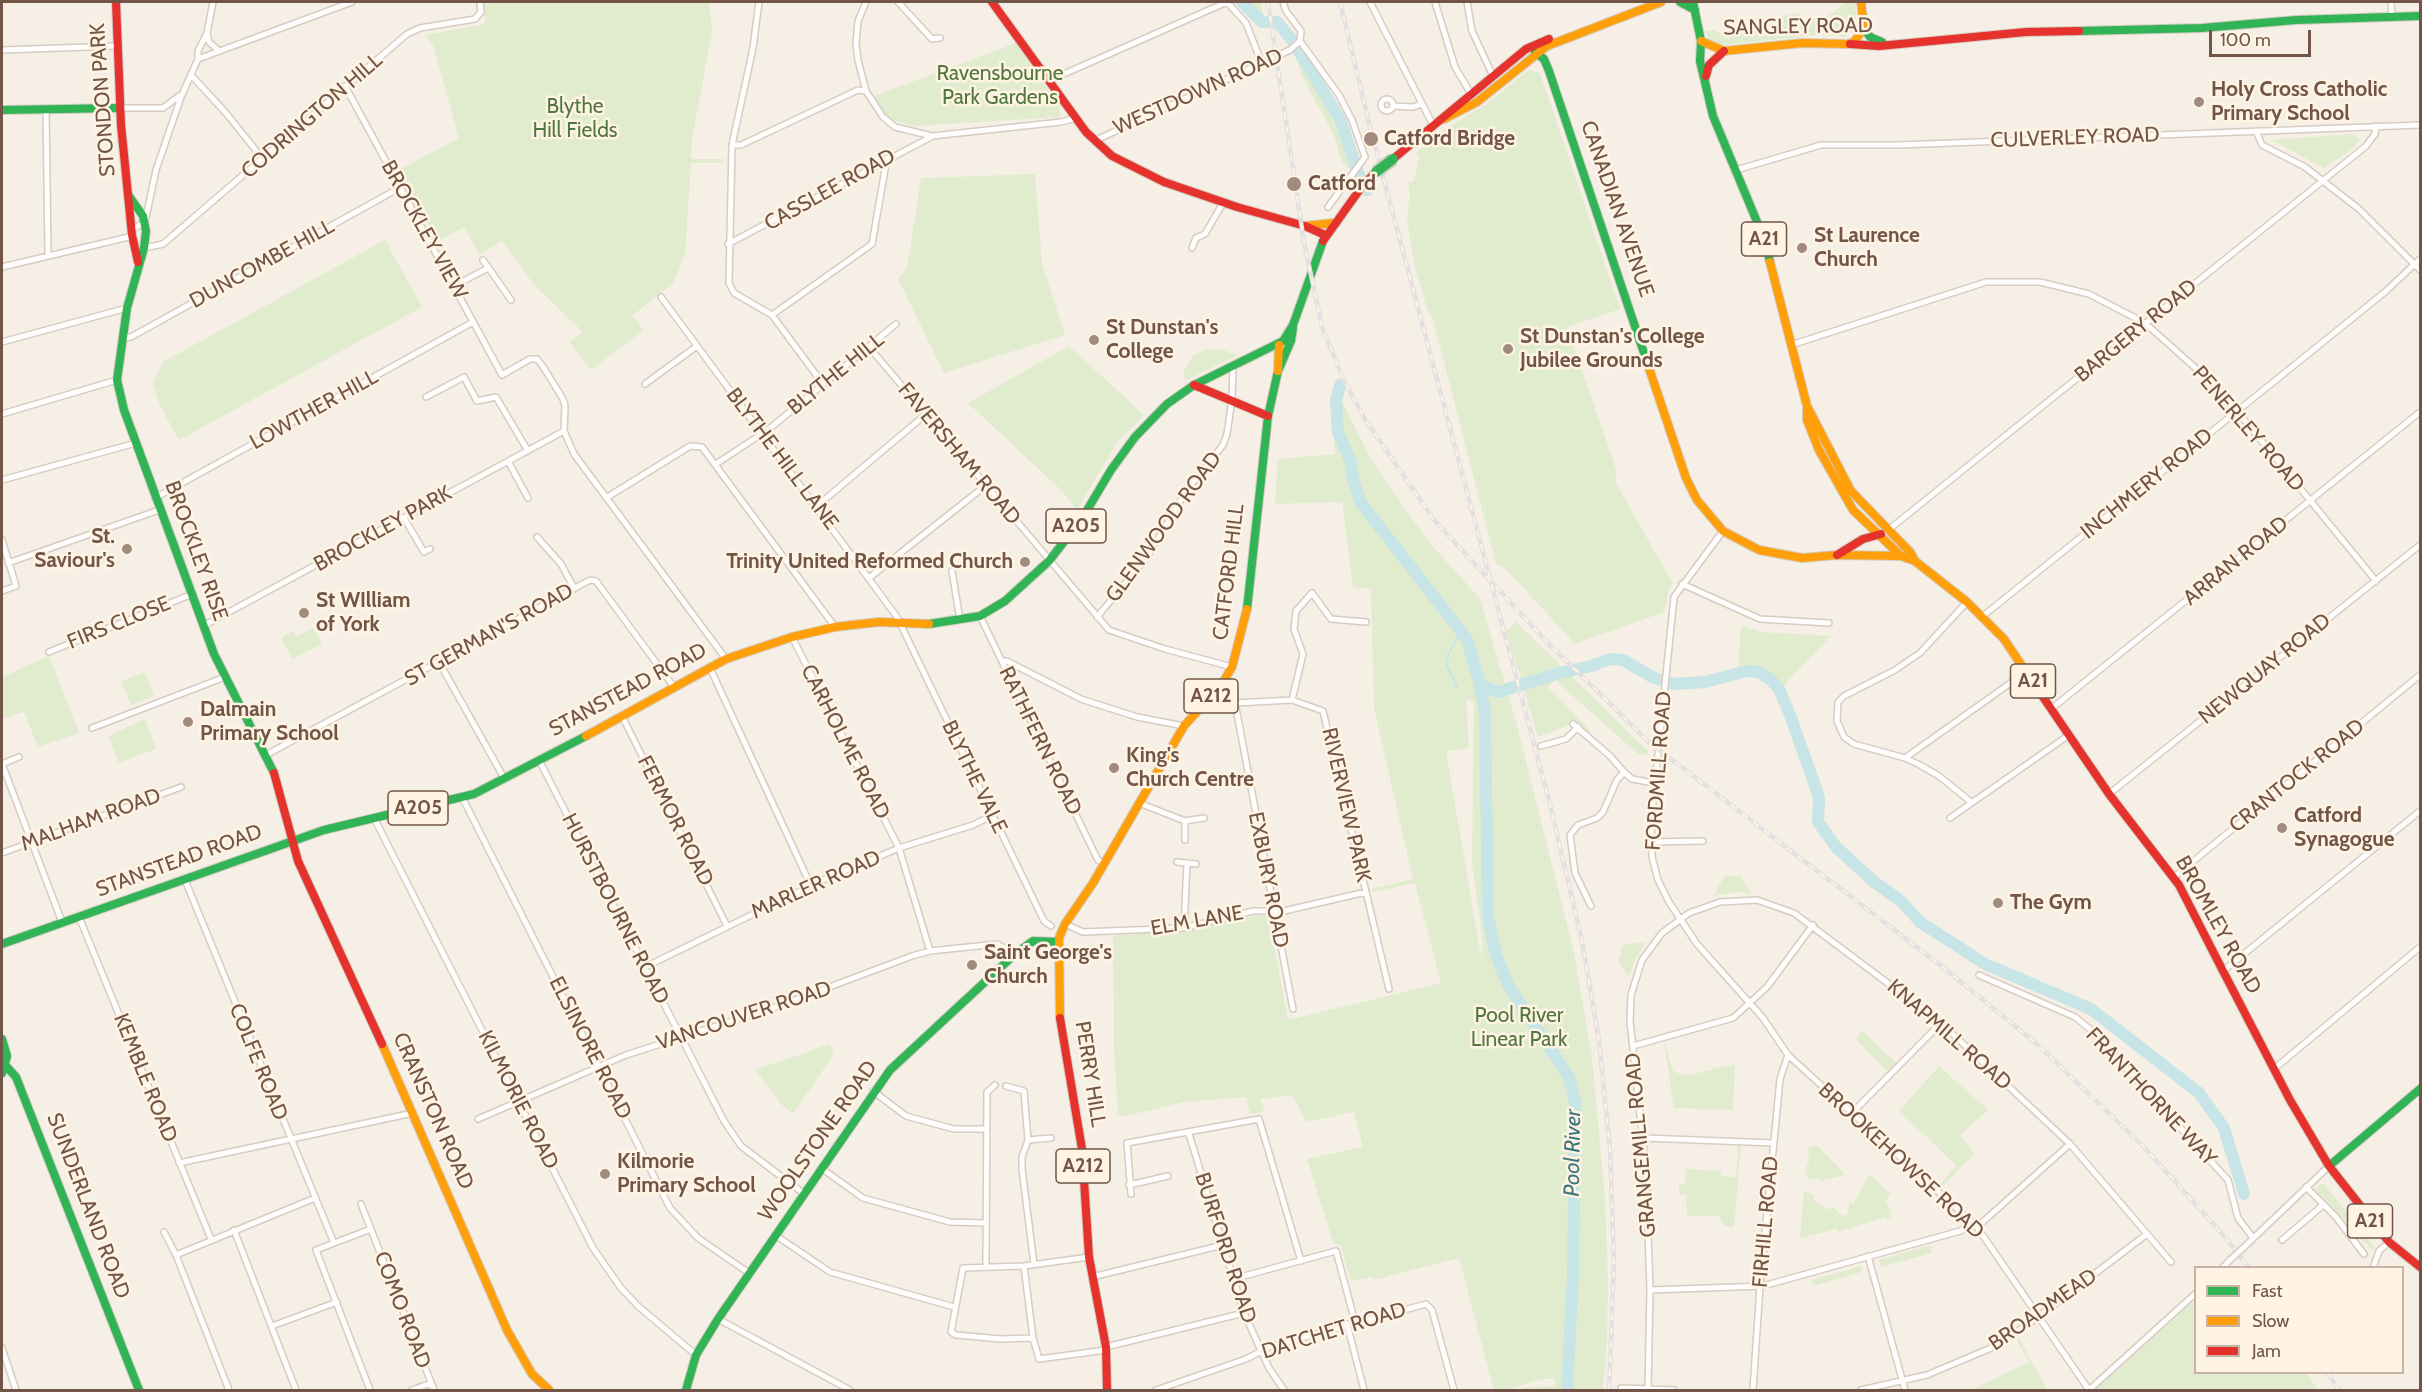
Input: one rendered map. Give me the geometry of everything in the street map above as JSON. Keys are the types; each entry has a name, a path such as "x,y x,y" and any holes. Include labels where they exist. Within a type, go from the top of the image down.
{"main road":[{"name":"STONDON PARK","path":"116,2 120,108 138,263"},
{"path":"992,2 1076,118 1094,141 1112,156 1142,173 1223,203 1305,226 1325,236"},
{"path":"1444,119 1460,113 1496,82 1538,52 1636,6 1661,2"},
{"path":"1680,2 1694,6"},
{"path":"1847,44 1854,42 1864,28 1861,2"},
{"name":"BROMLEY ROAD","path":"1694,6 1701,41 1700,57 1713,116 1765,241 1807,406 1807,420 1828,471 1853,510 1868,527 1883,533 1911,552 1914,561"},
{"name":"SANGLEY ROAD","path":"1701,41 1724,51 1802,43 1896,44 2026,32 2202,28 2296,20 2421,16"},
{"name":"SANGLEY ROAD","path":"1864,28 1870,38 1896,44"},
{"path":"1444,119 1472,95 1496,82 1507,65 1526,49 1556,36 1570,36"},
{"path":"1706,78 1709,65 1724,51"},
{"path":"1507,65 1529,53 1538,52"},
{"name":"CANADIAN AVENUE","path":"1538,52 1549,71 1686,478 1697,500 1724,531 1760,550 1787,557 1887,554 1896,558 1901,556"},
{"path":"2,111 120,108"},
{"name":"CATFORD HILL","path":"1278,371 1291,341 1293,325 1325,236 1327,222 1363,185 1444,119"},
{"name":"STONDON PARK","path":"134,222 145,222 144,248 138,263"},
{"path":"1305,226 1327,222"},
{"name":"BROCKLEY RISE","path":"138,263 127,308 117,380 119,393 202,626 276,777 290,842"},
{"path":"1279,345 1293,325"},
{"name":"CATFORD HILL","path":"1059,942 1065,924 1104,863 1184,726 1222,684 1232,668 1246,620 1268,416 1278,371 1279,345"},
{"name":"STANSTEAD ROAD","path":"2,944 290,842 374,818 462,797 504,779 726,658 792,637 835,627 879,622 961,622 980,616 1005,601 1049,561 1083,517 1111,470 1135,437 1167,404 1194,385 1279,345"},
{"path":"1194,385 1268,416"},
{"name":"BROMLEY ROAD","path":"1807,406 1815,417 1841,477 1883,533 1901,556 1914,561 1967,602 2004,639 2109,794 2174,877 2274,1069 2329,1166 2389,1242 2421,1267"},
{"path":"1859,542 1868,527"},
{"name":"CANADIAN AVENUE","path":"1837,555 1859,542 1883,533"},
{"name":"CRANSTON ROAD","path":"290,842 413,1113 507,1330 532,1374 549,1390"},
{"name":"WOOLSTONE ROAD","path":"686,1390 696,1355 718,1319 873,1091 890,1070 1015,954 1033,941 1059,942"},
{"name":"PERRY HILL","path":"1059,942 1060,1016 1080,1139 1089,1257 1106,1348 1107,1390"},
{"name":"SUNDERLAND ROAD","path":"2,1039 7,1056 4,1069 16,1077 139,1390"},
{"path":"2329,1166 2421,1089"}],"street":[{"path":"145,222 156,170 184,90 198,59 198,51 207,33 213,2"},
{"path":"198,59 352,2"},
{"name":"CODRINGTON HILL","path":"144,248 163,244 412,30 475,19 481,12 480,2"},
{"path":"759,2 753,48 732,145 728,244 729,283 734,293 772,315 823,384"},
{"path":"866,2 858,21 856,44 866,91 883,117 895,127 932,136 1061,122 1076,118"},
{"path":"898,2 932,39 939,38"},
{"path":"1048,81 1227,2 1246,23 1262,64"},
{"path":"1283,2 1299,28 1299,43 1322,69 1346,107 1365,157 1328,207"},
{"path":"1370,2 1434,126"},
{"path":"1435,2 1455,67 1472,95"},
{"path":"1467,2 1473,31 1496,82"},
{"path":"2391,2 2392,16"},
{"path":"207,33 209,42 218,50"},
{"name":"WESTDOWN ROAD","path":"1094,141 1262,64 1299,43"},
{"path":"2,50 117,46"},
{"path":"191,75 262,158"},
{"name":"BROCKLEY VIEW","path":"345,86 502,375 530,359 537,359 565,406 564,431"},
{"path":"120,108 163,108 173,102 184,90"},
{"path":"732,145 747,142 858,90 866,91"},
{"path":"1394,106 1413,107 1421,104"},
{"path":"163,108 169,112 172,123"},
{"path":"46,109 48,255"},
{"name":"CULVERLEY ROAD","path":"1734,170 1821,145 1899,145 2421,125"},
{"name":"BARGERY ROAD","path":"1883,533 2366,146 2376,134 2376,126"},
{"path":"2256,131 2262,145 2305,167 2359,208 2421,270"},
{"name":"CASSLEE ROAD","path":"728,244 735,243 887,158 932,136"},
{"path":"772,315 872,244 887,158"},
{"name":"DUNCOMBE HILL","path":"123,338 131,336 401,187"},
{"path":"1192,248 1196,238 1205,234 1223,203"},
{"path":"2,267 48,255 134,222"},
{"name":"INCHMERY ROAD","path":"1983,616 2421,259"},
{"path":"483,260 511,300"},
{"path":"454,286 488,268"},
{"name":"PENERLEY ROAD","path":"1790,346 1976,285 1998,280 2040,282 2073,288 2107,302 2145,323 2204,374 2238,410 2376,581"},
{"name":"BLYTHE HILL LANE","path":"661,297 762,431 901,623"},
{"path":"2,342 127,308"},
{"name":"LOWTHER HILL","path":"155,498 473,322"},
{"name":"BLYTHE HILL","path":"716,464 823,384 896,324"},
{"path":"645,384 697,346"},
{"name":"FAVERSHAM ROAD","path":"869,347 1109,630 1232,668"},
{"name":"GLENWOOD ROAD","path":"1097,617 1135,573 1187,490 1215,459 1227,434 1232,399 1233,366"},
{"path":"426,397 464,377 477,401 496,397 528,451"},
{"path":"2,414 117,380"},
{"name":"ARRAN ROAD","path":"2051,709 2421,412"},
{"path":"817,506 925,415"},
{"path":"564,431 574,454 726,658"},
{"name":"BROCKLEY PARK","path":"202,626 564,431"},
{"path":"2,480 136,444"},
{"path":"606,498 690,446 702,447 835,627"},
{"path":"508,461 528,498"},
{"path":"869,578 985,486"},
{"path":"8,562 159,510"},
{"path":"404,518 424,552 430,549"},
{"name":"FORDMILL ROAD","path":"1724,531 1674,597 1664,720 1654,783 1651,842 1653,864 1658,880 1679,918 1709,960 1750,1003 1788,1055"},
{"path":"537,537 561,564 574,588"},
{"path":"2,540 16,586 2,591"},
{"path":"1859,542 1859,556"},
{"name":"NEWQUAY ROAD","path":"2109,794 2421,545"},
{"path":"952,571 961,622"},
{"name":"ST GERMAN'S ROAD","path":"267,755 590,580 596,581 674,687"},
{"path":"1682,584 1760,619 1829,623"},
{"path":"1292,700 1304,654 1295,636 1296,611 1312,593 1331,619 1366,622"},
{"name":"FIRS CLOSE","path":"49,652 190,595"},
{"path":"1967,602 1920,653 1895,670 1851,691 1838,702 1836,721 1844,737 1862,748 1905,758 1939,776 1971,802"},
{"name":"RATHFERN ROAD","path":"980,616 1098,860 1104,863"},
{"name":"BLYTHE VALE","path":"901,623 1044,921 1051,926"},
{"name":"CARHOLME ROAD","path":"792,637 899,848 930,951"},
{"path":"1002,662 1007,661 1081,699 1137,717 1184,726"},
{"path":"439,662 504,779"},
{"path":"710,668 811,886"},
{"path":"1905,758 2026,671"},
{"name":"CRANTOCK ROAD","path":"2174,877 2421,675"},
{"path":"92,728 225,677"},
{"name":"EXBURY ROAD","path":"1222,684 1230,692 1235,703 1293,1009"},
{"name":"RIVERVIEW PARK","path":"1235,703 1292,700 1320,707 1325,714 1389,989"},
{"name":"FERMOR ROAD","path":"622,716 727,926"},
{"path":"1541,746 1566,739 1575,725 1632,779 1654,783"},
{"path":"1950,818 2068,735"},
{"path":"19,757 2,764 62,922"},
{"name":"HURSTBOURNE ROAD","path":"539,760 723,1121 741,1146 803,1193"},
{"path":"1591,906 1573,866 1570,835 1576,826 1598,818 1617,780 1624,772"},
{"name":"MALHAM ROAD","path":"2,853 181,787"},
{"name":"ELSINORE ROAD","path":"462,797 670,1208 698,1238 749,1273"},
{"path":"1138,802 1185,821 1204,818"},
{"path":"2223,972 2421,811"},
{"name":"MARLER ROAD","path":"645,967 811,886 899,848 973,825 993,815"},
{"name":"KILMORIE ROAD","path":"374,818 605,1268 638,1306 696,1355"},
{"path":"1185,821 1185,840"},
{"path":"1651,842 1703,841"},
{"path":"1178,862 1196,864"},
{"path":"1184,928 1187,863"},
{"name":"COLFE ROAD","path":"185,880 334,1243"},
{"name":"ELM LANE","path":"1065,924 1083,932 1184,928 1253,911 1274,911 1366,892"},
{"name":"KNAPMILL ROAD","path":"1679,918 1709,905 1748,900 1785,908 1813,925 1941,1023 2070,1144 2171,1262"},
{"name":"KEMBLE ROAD","path":"79,917 212,1239"},
{"name":"GRANGEMILL ROAD","path":"1648,1389 1650,1290 1644,1138 1630,1008 1637,971 1655,941 1679,918"},
{"path":"1633,1046 1728,1020 1750,1003 1773,980 1813,925"},
{"name":"VANCOUVER ROAD","path":"478,1119 599,1065 776,1007 930,951 998,944 1015,954"},
{"path":"2274,1069 2421,947"},
{"name":"FRANTHORNE WAY","path":"1979,975 2075,1017 2091,1030 2228,1180 2238,1218 2253,1238"},
{"path":"1852,1113 1941,1023"},
{"name":"BROOKEHOWSE ROAD","path":"1788,1055 1975,1225 2089,1390"},
{"name":"FIRHILL ROAD","path":"1753,1390 1760,1286 1781,1073 1788,1055"},
{"path":"986,1266 987,1092 995,1085"},
{"path":"1006,1086 1024,1091 1028,1140 1022,1157 1022,1169 1034,1264"},
{"path":"873,1091 906,1116 954,1128 987,1129"},
{"path":"179,1163 413,1113"},
{"path":"1131,1194 1127,1143 1189,1134 1259,1119 1301,1261"},
{"name":"BURFORD ROAD","path":"1189,1134 1244,1313 1261,1352 1284,1390"},
{"path":"1028,1140 1051,1138"},
{"path":"1644,1138 1774,1143"},
{"path":"1650,1290 1760,1286 1959,1232 1975,1225 2070,1144"},
{"path":"2224,1266 2329,1166"},
{"path":"821,1168 863,1197 950,1222 986,1223"},
{"path":"1129,1185 1168,1176"},
{"path":"2306,1188 2322,1206 2336,1217 2364,1254"},
{"path":"176,1255 315,1198"},
{"name":"COMO ROAD","path":"361,1204 434,1390"},
{"path":"2282,1240 2322,1206"},
{"name":"COMO ROAD","path":"334,1243 370,1229"},
{"path":"234,1230 296,1390"},
{"path":"164,1232 176,1255 229,1390"},
{"name":"BROADMEAD","path":"1861,1390 1903,1382 1939,1371 1978,1354 2038,1316 2147,1234"},
{"path":"775,1235 830,1272 954,1307"},
{"path":"2374,1266 2379,1251 2389,1242"},
{"path":"334,1243 316,1250 370,1390"},
{"path":"1092,1277 1223,1245"},
{"path":"1233,1279 1336,1251 1355,1322"},
{"path":"1868,1256 1905,1390"},
{"path":"1033,1338 1001,1339 956,1335 951,1332 963,1268 1024,1266 1089,1257"},
{"path":"1024,1266 1033,1338 1039,1359 1106,1348 1244,1313"},
{"path":"2089,1390 2194,1295"},
{"path":"272,1326 337,1302"},
{"name":"DATCHET ROAD","path":"1156,1390 1246,1359 1269,1347 1347,1324 1428,1305 1454,1390"},
{"path":"718,1319 850,1390"},
{"path":"1347,1324 1364,1390"},
{"path":"2,1348 16,1390"},
{"path":"412,1390 431,1383"},
{"path":"1621,1388 1674,1390"}],"green space":[{"name":"Blythe Hill Fields","path":"494,2 709,2 712,32 692,139 691,159 723,159 722,163 691,163 685,254 674,282 632,316 644,330 591,370 570,342 583,332 534,285 502,241 479,254 464,227 437,242 399,170 459,138 433,45 425,35 485,24 484,5"},
{"path":"1236,2 1261,2 1265,28 1260,27"},
{"path":"1847,2 1855,2 1857,23 1854,30 1844,37 1819,35 1717,46 1708,40 1706,31 1713,30 1729,38 1740,25 1799,13 1801,21 1827,17"},
{"name":"Ravensbourne Park Gardens","path":"1016,43 1060,108 1060,117 912,126 893,120 885,114 874,96"},
{"path":"1296,58 1334,118 1353,165 1349,169 1343,164 1333,133 1304,80"},
{"name":"St Dunstan's College Jubilee Grounds","path":"1529,70 1540,73 1620,309 1567,327 1616,469 1616,483 1673,584 1669,589 1664,612 1575,644 1505,568 1496,564 1433,319 1427,309 1414,264 1407,219 1410,193 1408,183 1414,181 1419,156 1416,153 1431,138 1489,102"},
{"path":"2353,134 2360,139 2353,149 2324,168 2271,140"},
{"path":"1035,174 1042,264 1065,335 944,373 898,279 907,269 921,178"},
{"path":"385,240 422,307 179,440 160,406 153,384 163,362"},
{"path":"1069,346 1144,415 1117,443 1077,510 1063,492 968,403"},
{"path":"1220,349 1238,355 1185,381 1184,370 1192,357 1204,350"},
{"name":"Pool River Linear Park","path":"1334,385 1369,456 1407,512 1429,542 1480,599 1515,718 1574,953 1592,1057 1605,1199 1608,1281 1603,1390 1523,1390 1528,1387 1554,1386 1555,1379 1541,1379 1506,1390 1494,1390 1459,1258 1374,1280 1372,1277 1351,1281 1340,1244 1334,1245 1307,1159 1363,1147 1354,1112 1307,1122 1292,1095 1260,1099 1264,1111 1251,1114 1246,1097 1184,1102 1125,1116 1118,1114 1114,1048 1113,936 1181,931 1268,914 1288,1020 1441,983 1415,883 1372,892 1371,889 1413,879 1374,708 1371,589 1353,587 1342,502 1275,504 1278,459 1335,454 1331,418","holes":["1466,699 1474,702 1472,864 1483,944 1481,957 1446,751 1469,748"]},
{"path":"1516,622 1648,751 1648,755 1638,754 1555,680 1548,687 1591,731 1574,723 1538,737 1506,630"},
{"path":"1741,625 1761,632 1831,636 1781,688 1770,675 1762,671 1738,671"},
{"path":"313,628 322,644 292,659 281,638 293,631 296,637"},
{"path":"49,656 79,733 38,747 24,712 3,718 2,677"},
{"path":"145,672 154,696 131,705 121,681"},
{"path":"145,719 156,749 118,763 109,736"},
{"path":"1725,875 1740,876 1752,894 1736,892 1713,896"},
{"path":"1646,942 1635,959 1629,977 1618,961 1623,945"},
{"path":"1861,1030 1896,1063 1887,1071 1856,1039"},
{"path":"1664,1042 1673,1071 1685,1076 1735,1064 1733,1110 1674,1108"},
{"path":"830,1044 834,1054 793,1114 781,1104 755,1070"},
{"path":"1939,1066 1988,1110 1960,1135 1972,1149 1973,1155 1942,1187 1940,1185 1956,1165 1899,1111"},
{"path":"1816,1145 1844,1175 1821,1181 1820,1178 1812,1180 1805,1176 1807,1164 1809,1164 1808,1148"},
{"path":"1738,1146 1741,1146 1734,1227 1725,1226 1718,1216 1687,1216 1686,1195 1679,1195 1679,1185 1685,1184 1685,1169 1721,1171 1721,1176 1736,1177"},
{"path":"1870,1174 1891,1194 1885,1202 1889,1206 1892,1218 1886,1220 1885,1217 1838,1232 1837,1229 1800,1238 1804,1190 1815,1196 1813,1200 1830,1210 1832,1206 1842,1216 1847,1215 1850,1202 1853,1204"},
{"path":"2324,1184 2374,1246 2372,1250 2322,1196 2319,1200 2312,1191"},
{"path":"1930,1245 1932,1253 1881,1267 1879,1260"},
{"path":"1861,1266 1862,1272 1813,1286 1811,1280"},
{"path":"2194,1301 2194,1374 2307,1374 2318,1390 2095,1390"},
{"path":"2019,1338 2047,1390 1972,1390 2029,1362 2017,1340"}],"waterway":[{"path":"1242,2 1262,22 1277,22 1292,40 1340,119 1359,175 1367,190"},
{"path":"1340,385 1336,401 1338,432 1351,462 1353,480 1361,503 1467,639 1480,685 1498,692 1592,666 1609,659 1623,660 1654,678 1674,684 1705,682 1747,671 1758,672 1770,679 1779,689 1790,715 1819,797 1818,822 1836,847 1873,881 1901,901 1920,922 1985,964 2091,1009 2199,1093 2224,1128 2244,1194"},
{"path":"1450,651 1461,631"},
{"path":"1448,653 1447,666 1457,688"},
{"name":"Pool River","path":"1480,685 1485,711 1488,917 1496,955 1508,985 1569,1077 1575,1102 1573,1275 1567,1390"}],"railway":[{"path":"1268,2 1304,242 1322,327 1344,381 1366,421 1434,520 1549,644 1650,743 1944,968 2037,1044 2144,1147 2225,1237 2247,1266"},
{"path":"1340,2 1371,131 1550,804 1582,941 1599,1040 1610,1149 1614,1263 1609,1390"},
{"path":"2328,1374 2339,1390"}],"traffic: fast":[{"path":"1680,2 1695,10"},
{"path":"1693,2 1701,41 1700,61 1713,116 1765,241 1770,262"},
{"path":"2079,31 2202,28 2296,20 2420,16"},
{"path":"1864,28 1870,37 1882,42"},
{"path":"1535,52 1544,59 1549,71 1650,371"},
{"path":"2,110 120,108"},
{"path":"1376,172 1393,159"},
{"path":"129,196 143,216 146,231 144,248 127,308 117,380 124,410 214,654 274,773"},
{"path":"929,624 980,616 1005,601 1049,561 1083,517 1111,470 1135,437 1167,404 1194,385 1283,341 1293,325 1323,241"},
{"path":"1247,609 1268,416 1278,371 1291,341 1293,328"},
{"path":"2,944 324,830 474,794 586,736"},
{"path":"686,1390 696,1355 718,1319 890,1070 1015,954 1033,941 1059,942"},
{"path":"2,1039 7,1056 2,1073"},
{"path":"6,1066 16,1077 139,1390"},
{"path":"2329,1166 2420,1089"}],"traffic: slow":[{"path":"1444,119 1477,102 1547,46 1661,2"},
{"path":"1701,41 1724,51 1802,43 1847,44 1854,42 1864,28 1861,2"},
{"path":"1305,226 1333,223"},
{"path":"1770,262 1807,406 1851,491 1910,552 1915,561"},
{"path":"1278,371 1279,345"},
{"path":"1650,371 1686,478 1697,500 1723,531 1759,550 1802,558 1837,555 1901,556"},
{"path":"1807,406 1807,420 1819,450 1853,510 1901,556 1915,561 1967,602 2004,639 2028,675"},
{"path":"1060,1018 1059,938 1065,924 1093,883 1184,726 1222,684 1232,667 1247,609"},
{"path":"586,736 726,659 792,637 835,627 879,622 929,624"},
{"path":"382,1044 507,1330 532,1374 549,1390"}],"traffic: jam":[{"path":"116,2 121,125 132,235 138,262"},
{"path":"992,2 1086,132 1112,156 1164,182 1237,207 1305,226 1325,235"},
{"path":"1850,44 1879,46 2026,32 2079,31"},
{"path":"1393,159 1526,49 1549,39"},
{"path":"1706,76 1709,65 1724,51"},
{"path":"1323,241 1363,185 1376,172"},
{"path":"1194,385 1268,416"},
{"path":"1837,555 1863,539 1881,534"},
{"path":"2028,675 2109,794 2179,885 2223,971"},
{"path":"274,773 298,861 382,1044"},
{"path":"2223,971 2290,1100 2329,1166 2389,1242 2420,1267"},
{"path":"1060,1018 1082,1149 1089,1257 1106,1347 1107,1390"}],"place":[{"name":"Holy Cross Catholic Primary School","path":"2199,102"},
{"name":"Catford Bridge","path":"1371,139"},
{"name":"Catford","path":"1294,184"},
{"name":"St Laurence Church","path":"1802,248"},
{"name":"St Dunstan's College","path":"1094,340"},
{"name":"St Dunstan's College Jubilee Grounds","path":"1508,349"},
{"name":"St. Saviour's","path":"127,549"},
{"name":"Trinity United Reformed Church","path":"1025,562"},
{"name":"St WIlliam of York","path":"304,613"},
{"name":"Dalmain Primary School","path":"188,722"},
{"name":"King's Church Centre","path":"1114,768"},
{"name":"Catford Synagogue","path":"2282,828"},
{"name":"The Gym","path":"1998,903"},
{"name":"Saint George's Church","path":"972,965"},
{"name":"Kilmorie Primary School","path":"605,1174"}]}
